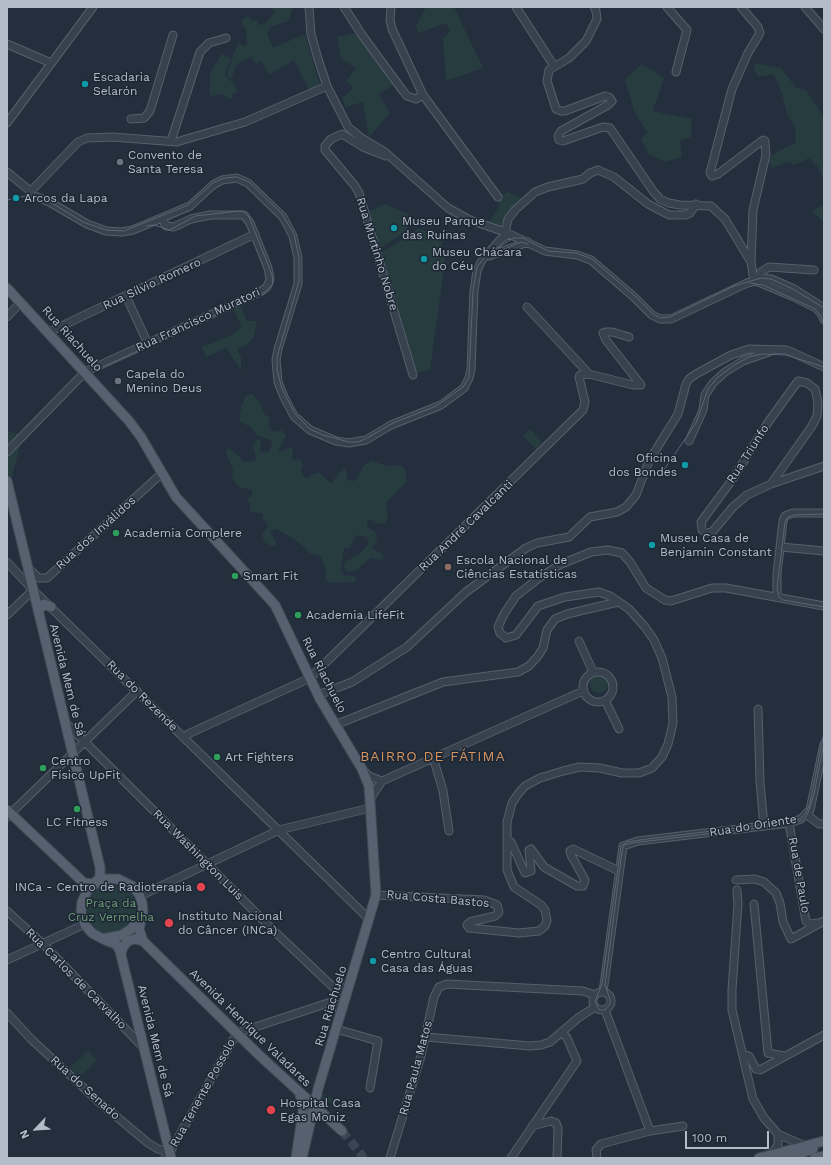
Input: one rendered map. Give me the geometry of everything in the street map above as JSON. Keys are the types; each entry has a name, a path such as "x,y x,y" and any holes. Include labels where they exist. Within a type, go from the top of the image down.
{"main road":[{"name":"Rua Riachuelo","path":"7,288 86,372 137,431 161,474 184,507 275,605 318,695 362,769 369,786 376,894 314,1106 302,1158"},
{"name":"Avenida Mem de Sá","path":"7,481 100,867 101,876 95,883"},
{"path":"38,611 44,604 52,606"},
{"path":"8,813 83,882 88,884 95,883 106,878 121,880 132,886 140,896 143,908 139,929 143,941"},
{"path":"95,883 86,891 82,902 81,913 84,924 92,933 116,944 121,954"},
{"path":"103,939 122,935 131,929 142,916"},
{"path":"121,954 123,947 128,941 135,939 143,941"},
{"name":"Avenida Henrique Valadares","path":"143,941 299,1093 342,1131"},
{"name":"Avenida Mem de Sá","path":"121,954 169,1156"},
{"path":"296,1158 303,1111 303,1102 299,1093"},
{"path":"759,1158 824,1140"},
{"path":"787,1158 824,1146"},
{"path":"815,1158 824,1156"}],"street":[{"path":"7,123 94,7"},
{"path":"309,7 311,34 327,86 348,127 360,137 390,156 448,208 470,220 504,232 545,251 577,254 591,260 634,297 652,315 662,320 671,319 704,302 762,278 771,279 794,289 824,308"},
{"path":"344,7 362,35 407,96 416,99 423,95"},
{"path":"391,7 390,20 392,29 423,95 498,197"},
{"path":"516,7 554,66"},
{"path":"594,7 597,19 586,41 569,58 554,66 547,74 547,81 556,109 565,111 605,96 609,96 612,101 608,106 561,131 558,136 559,140 563,141 603,127 610,128 660,199 668,203 710,206 718,211 739,241 751,262 756,280"},
{"path":"667,7 687,30 676,72"},
{"path":"741,7 754,22 760,33 748,53 732,89 710,173 712,176 718,174 763,140 765,141 766,155 753,210 751,262"},
{"path":"805,7 824,29"},
{"path":"130,119 144,118 150,111 173,35"},
{"path":"171,141 200,52 209,44 226,38"},
{"path":"7,44 51,63"},
{"path":"7,172 29,190 32,190 78,142 87,138 113,137 171,141 183,140 245,122 327,86"},
{"name":"Rua Murtinho Nobre","path":"390,156 382,155 363,147 342,134 331,139 324,146 325,150 355,186 359,193 413,375"},
{"path":"30,196 38,197 51,202 83,223 109,232 129,231 190,206 213,185 229,178 239,179 248,183 283,217 295,242 299,271 295,296 278,349 276,360 278,382 288,405 302,423 323,436 349,443 366,440 391,424 441,405 464,388 469,378 472,359 476,276 480,264 501,239 508,219 514,210 535,192 548,187 583,179 590,173 598,170 614,177 648,204 669,215 686,215 690,213 696,204"},
{"name":"Rua Francisco Muratori","path":"86,372 266,288 269,282 269,272 255,234 248,219 242,214 198,217 174,227 166,226 162,218"},
{"name":"Rua Sílvio Romero","path":"49,332 255,234"},
{"path":"739,241 752,235"},
{"path":"486,257 528,242"},
{"path":"756,280 761,272 769,267 814,270"},
{"path":"756,280 816,308 821,313 824,320"},
{"path":"126,296 148,344"},
{"path":"7,317 21,302"},
{"path":"527,307 589,374 633,385 641,385 606,340 603,333 612,332 630,337"},
{"path":"318,695 352,682 407,647 466,592 526,548 537,543 569,537 590,517 608,515 622,510 636,495 648,461 675,420 689,379 738,352 749,350 783,350 793,352 824,367"},
{"path":"689,441 702,410 705,395 713,383 743,361 775,351"},
{"path":"7,452 86,372"},
{"name":"Rua André Cavalcanti","path":"184,738 188,734 310,678 583,410 585,402 579,377 581,374 589,374"},
{"name":"Rua Triunfo","path":"798,381 810,385 817,394 818,409 812,426 771,484 747,495 740,500 713,531 708,533 703,531 701,522 732,480 793,386 798,381"},
{"path":"771,484 824,466"},
{"name":"Rua dos Inválidos","path":"29,569 39,578 47,578 161,474"},
{"path":"779,597 777,594 777,574 785,516 793,513 824,513"},
{"path":"781,547 824,551"},
{"path":"603,992 619,871 573,849 570,851 571,855 585,880 583,886 577,886 544,867 531,849 529,850 531,871 525,873 511,842 508,840 507,822 512,803 518,794 533,782 550,774 580,767 600,768 622,773 639,773 652,768 662,757 668,744 673,723 672,697 662,658 645,627 629,609 610,596 599,592 565,597 538,606 516,635 510,638 502,636 498,627 504,614 516,596 539,578 559,565 600,550 622,553 630,562 646,588 665,600 671,601 712,588 726,588 824,606"},
{"name":"Rua do Rezende","path":"7,562 369,919"},
{"path":"7,615 34,590"},
{"path":"335,724 438,684 518,672 529,666 538,656 543,648 547,630 555,619 567,614 618,602"},
{"path":"580,640 593,672"},
{"path":"593,672 605,674 612,680 613,690 605,700 594,701 589,699 583,691 585,678 593,672"},
{"path":"8,813 85,742 137,691"},
{"path":"140,896 279,830 370,803 382,780 583,691"},
{"path":"605,700 619,729"},
{"path":"758,709 760,782 764,826"},
{"name":"Rua Washington Luis","path":"65,722 333,987"},
{"name":"Rua do Oriente","path":"619,871 621,854 625,844 789,823 807,815 810,810 818,779 824,744"},
{"path":"433,757 443,791 449,831"},
{"path":"362,769 368,776 382,780"},
{"path":"807,815 819,824 824,824"},
{"name":"Rua de Paulo","path":"789,823 806,920 810,924 823,922"},
{"name":"Rua Costa Bastos","path":"376,894 489,902 497,905 500,912 495,916 470,922 467,925 469,928 519,933 539,931 545,926 547,915 541,905 519,892 510,881 507,870 508,840"},
{"name":"Rua de Paulo","path":"736,880 755,879 764,882 770,887 778,898 783,922 788,934 793,939 823,922"},
{"path":"737,890 738,904 732,1010 753,1099 764,1118 778,1134 804,1146"},
{"path":"754,904 768,1053 784,1056"},
{"name":"Rua Carlos de Carvalho","path":"7,911 43,944 144,1048"},
{"path":"7,960 84,924"},
{"path":"333,987 340,990 350,984"},
{"name":"Rua Paula Matos","path":"390,1158 426,1037 436,991 443,984 583,991 596,995"},
{"path":"328,1003 334,995 333,987"},
{"path":"603,992 608,994 611,999 610,1005 605,1010 600,1010 595,1007 593,1001 596,995 603,992"},
{"path":"237,1033 333,1002 339,1008 340,1017"},
{"path":"426,1037 530,1046 550,1042 578,1018 595,1007"},
{"path":"605,1010 650,1131"},
{"name":"Rua do Senado","path":"7,1013 32,1040 99,1102 148,1143 169,1156"},
{"path":"336,1029 378,1041 370,1088"},
{"path":"511,1158 577,1061 567,1038 562,1032"},
{"name":"Rua Tenente Possolo","path":"169,1156 237,1033"},
{"path":"743,1055 749,1056 756,1069 760,1070 824,1035"},
{"path":"532,1126 551,1121 556,1123 558,1128 557,1158"},
{"path":"597,1158 596,1150 601,1144 650,1131 682,1126"},
{"path":"771,1155 778,1145 778,1134"}],"green space":[{"path":"270,7 293,8 288,21 271,27 267,34 273,48 305,34 320,85 309,90 294,60 269,75 261,61 256,64 251,57 236,65 231,79 227,75 234,52 239,43 244,46 247,44 246,29 242,25 242,20 248,16 252,21 256,20 260,25 265,24 275,12"},
{"path":"426,7 454,7 483,68 446,81 443,38 450,32 447,23 418,33 416,26"},
{"path":"355,33 393,85 379,94 390,113 369,137 363,102 346,107 342,98 354,88 346,81 356,69 341,58 337,37"},
{"path":"222,54 231,58 225,75 234,84 238,92 232,94 233,97 230,99 222,94 210,96 210,73"},
{"path":"754,63 781,68 796,88 805,89 824,117 824,180 817,166 809,158 794,165 790,161 772,168 769,161 772,155 796,142 795,127 787,114 782,93 774,75 758,76 755,71"},
{"path":"642,64 664,78 653,111 692,119 691,137 680,141 682,157 665,162 649,154 641,139 647,132 634,111 625,79"},
{"path":"508,192 521,198 505,215 500,230 487,225 500,205 498,197"},
{"path":"386,204 413,217 404,233 376,251 365,213"},
{"path":"824,204 824,222 812,211"},
{"path":"418,229 440,234 445,261 430,370 413,374 378,255"},
{"path":"240,305 247,321 257,321 254,336 249,343 237,349 241,358 241,370 226,348 206,357 202,347 230,336 242,327 233,309"},
{"path":"252,393 261,405 265,415 269,417 270,429 274,432 281,430 286,436 278,451 283,451 288,447 293,449 292,459 300,460 303,465 301,472 306,478 318,472 331,483 344,468 347,473 347,480 354,481 357,479 363,466 371,461 388,466 400,465 405,469 407,481 386,503 388,516 386,523 378,524 371,519 367,521 367,527 375,532 377,536 376,543 372,548 384,555 382,560 371,558 357,569 351,572 346,571 344,567 345,562 360,554 369,543 367,537 358,535 354,538 350,548 344,548 341,570 344,575 354,576 356,578 355,582 328,582 325,577 326,569 320,556 311,554 297,541 277,529 271,531 271,534 277,544 272,546 265,543 262,535 268,527 267,522 263,520 263,514 250,511 250,504 247,500 252,495 252,490 239,487 236,484 232,476 233,470 226,453 226,450 230,449 245,462 252,462 257,459 253,446 257,439 261,440 260,450 262,453 269,451 272,445 271,440 258,436 251,427 240,422 240,412 245,397"},
{"path":"530,429 542,442 536,449 523,436"},
{"path":"7,431 20,434 20,445 10,484 7,485"},
{"path":"595,675 603,675 608,680 606,691 603,693 595,693 590,688 590,680"},
{"name":"Praça da Cruz Vermelha","path":"106,884 116,884 129,891 136,904 136,914 129,927 116,934 106,934 97,930 90,923 86,914 86,904 90,895 97,888"},
{"path":"88,1051 97,1060 80,1077 70,1067"},
{"path":"323,1094 335,1099 333,1104 322,1101 327,1107 323,1111 318,1107"}],"tunnel":[{"path":"342,1131 364,1158"}],"tram line":[{"path":"7,200 30,195 42,197 83,222 106,230 124,231 188,205 213,183 223,178 237,177 249,182 282,214 294,234 299,258 299,281 277,357 277,370 282,389 295,414 310,429 323,435 349,442 358,442 393,423 436,406 463,387 469,377 473,291 477,267 488,253 514,238 523,238 548,251 576,253 592,259 635,296 653,314 660,318 670,317 734,286 761,278 771,279 793,289 824,308"},
{"path":"103,367 265,292 273,284 272,275 249,217 244,212 239,211 195,216 170,230 154,225 146,226"},
{"path":"495,253 521,242 528,244"},
{"path":"750,283 763,285 815,309 820,315 824,324"},
{"path":"664,470 696,423 708,389 717,378 734,365 749,357 761,354 786,355 824,367"},
{"path":"824,514 794,515 788,517 785,522 777,588 779,597 783,600 824,607"},
{"path":"824,732 810,803 806,813 800,819 627,842 621,846 602,984 595,1001 599,1010 605,1010 610,1004 610,999 605,985 624,845 789,824 803,820 808,813 814,794 824,743"}],"place":[{"name":"Escadaria Selarón","path":"85,84"},
{"name":"Convento de Santa Teresa","path":"120,162"},
{"name":"Arcos da Lapa","path":"16,198"},
{"name":"Museu Parque das Ruínas","path":"394,228"},
{"name":"Museu Chácara do Céu","path":"424,259"},
{"name":"Capela do Menino Deus","path":"118,381"},
{"name":"Oficina dos Bondes","path":"685,465"},
{"name":"Academia Complere","path":"116,533"},
{"name":"Museu Casa de Benjamin Constant","path":"652,545"},
{"name":"Escola Nacional de Ciências Estatísticas","path":"448,567"},
{"name":"Smart Fit","path":"235,576"},
{"name":"Academia LifeFit","path":"298,615"},
{"name":"Art Fighters","path":"217,757"},
{"name":"Centro Físico UpFit","path":"43,768"},
{"name":"LC Fitness","path":"77,809"},
{"name":"INCa - Centro de Radioterapia","path":"201,887"},
{"name":"Instituto Nacional do Câncer (INCa)","path":"169,923"},
{"name":"Centro Cultural Casa das Águas","path":"373,961"},
{"name":"Hospital Casa Egas Moniz","path":"271,1110"}],"district":[{"name":"BAIRRO DE FÁTIMA","path":"433,757"}]}
